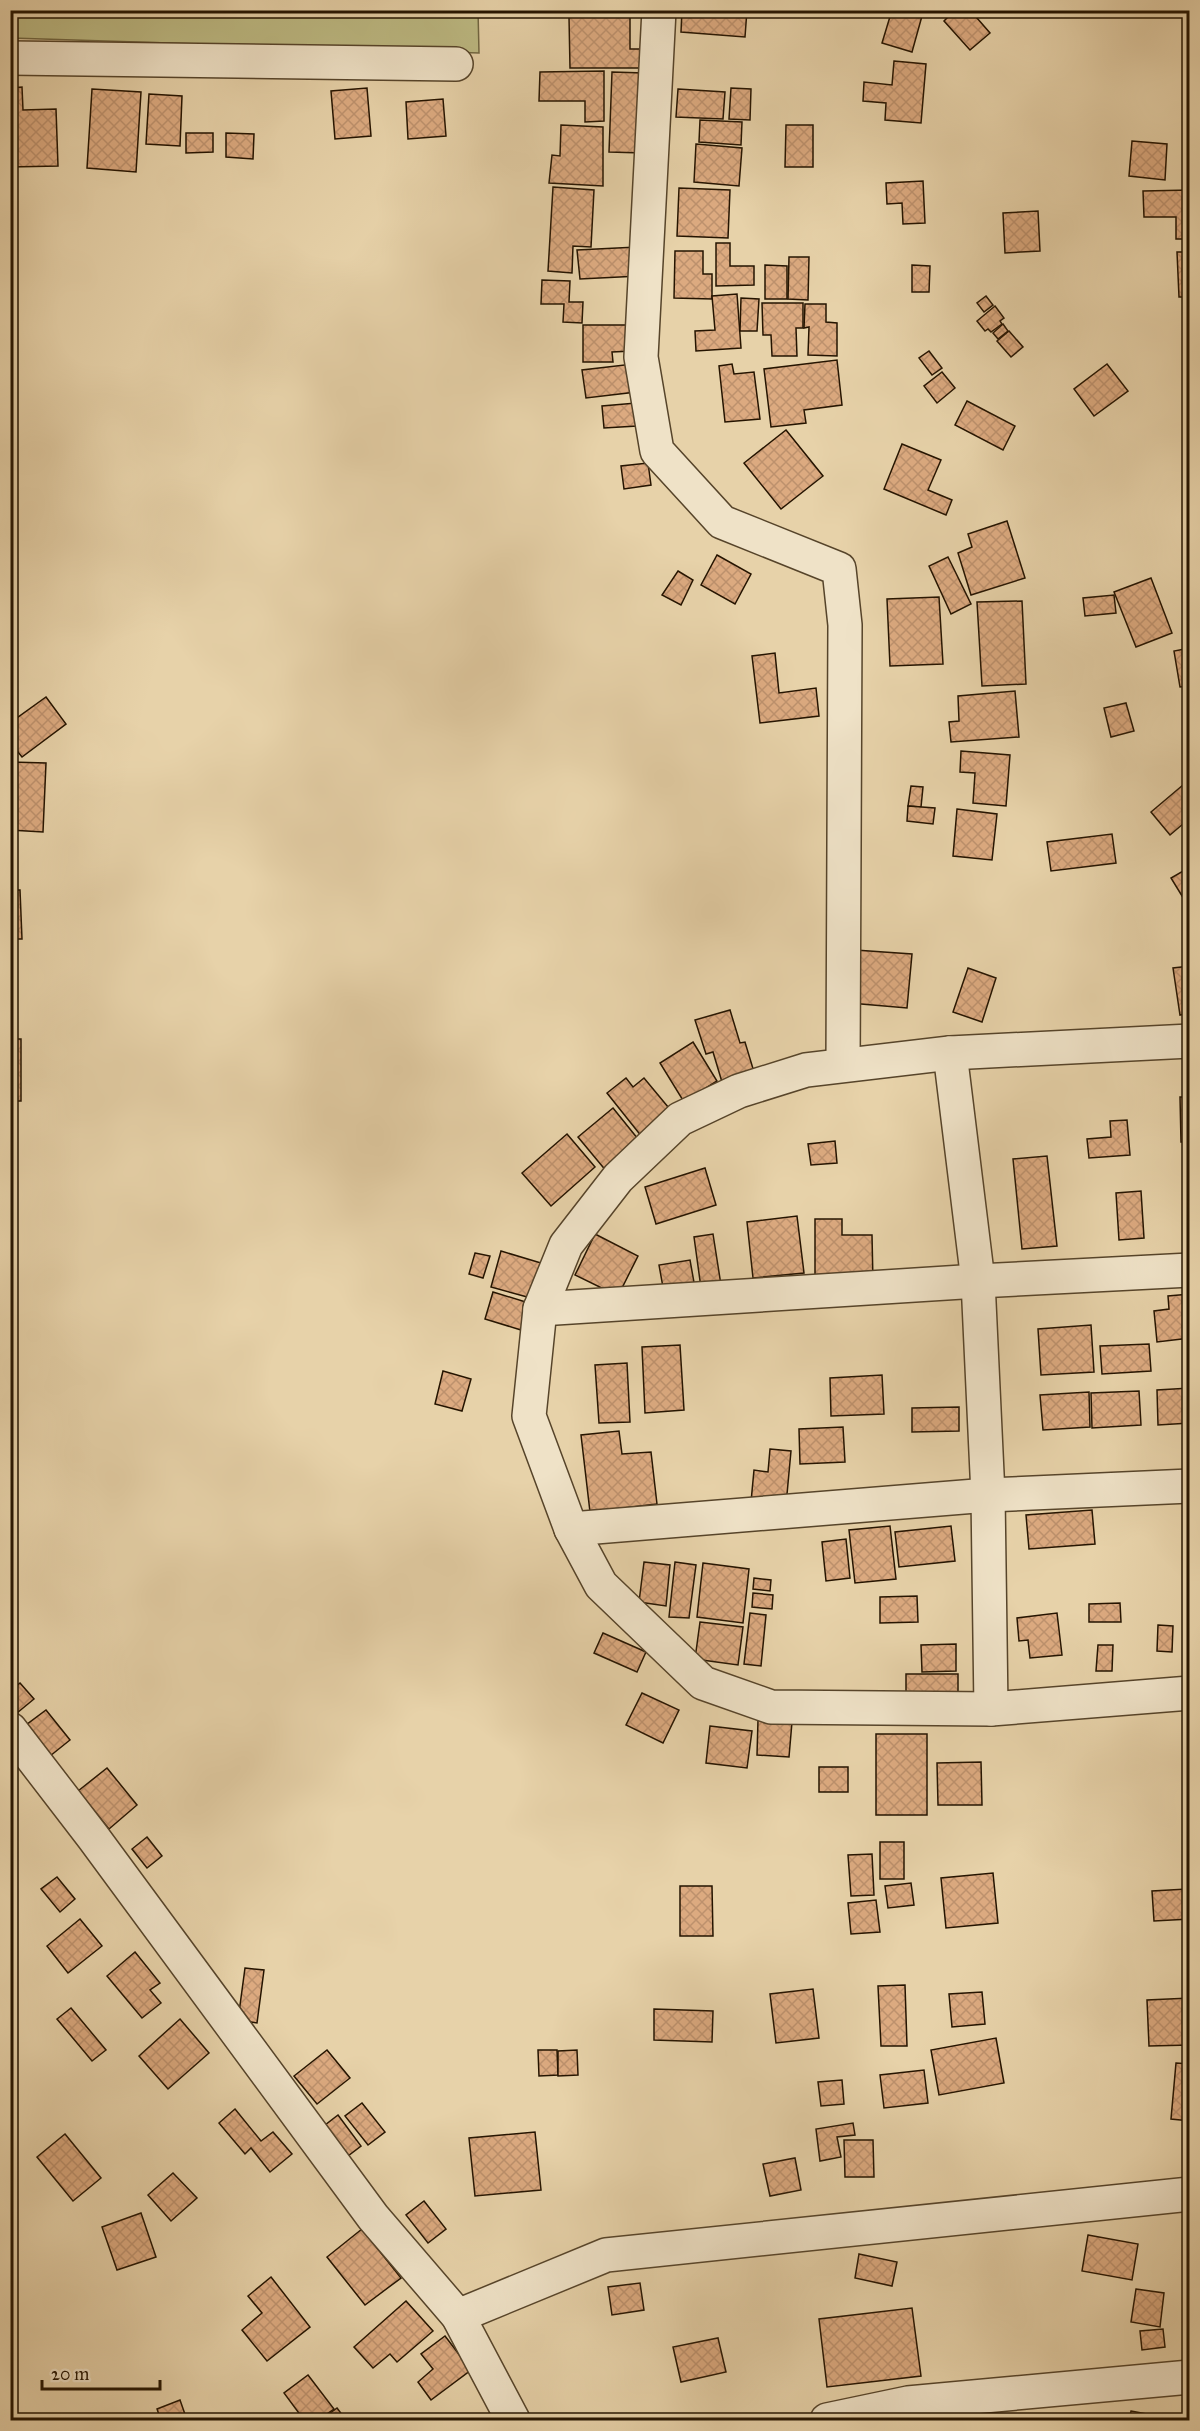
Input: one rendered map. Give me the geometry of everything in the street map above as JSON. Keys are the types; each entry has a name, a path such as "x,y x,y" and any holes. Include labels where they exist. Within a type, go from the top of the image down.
{"street":[{"path":"659,10 642,357 657,452 722,522 839,569 845,625 843,1065"},
{"path":"10,58 456,64"},
{"path":"1190,1041 950,1053 806,1070 739,1091 680,1119 618,1178 566,1245 540,1309 530,1416 571,1529 601,1586 703,1683 771,1707 991,1709 1190,1693"},
{"path":"950,1053 978,1281 988,1495 991,1709"},
{"path":"540,1309 1190,1270"},
{"path":"571,1529 988,1495 1190,1486"},
{"path":"10,1729 93,1837 373,2217 458,2316 513,2421"},
{"path":"458,2316 606,2255 1190,2194"},
{"path":"827,2421 1190,2377"}],"shaded area":[{"path":"478,10 479,53 11,38 11,11"}],"building":[{"path":"536,10 619,10 619,13 536,12"},
{"path":"682,10 747,10 745,37 681,32"},
{"path":"892,10 903,10 922,16 912,52 882,43"},
{"path":"955,10 970,10 990,33 970,50 944,21"},
{"path":"569,17 630,17 630,49 648,49 649,68 570,68"},
{"path":"894,61 926,64 921,123 885,120 886,103 863,101 864,82 892,85"},
{"path":"604,71 604,121 585,122 585,101 539,101 540,72"},
{"path":"612,72 644,73 642,153 609,152"},
{"path":"22,87 23,110 56,109 58,166 10,167 10,88"},
{"path":"367,88 371,136 335,139 331,91"},
{"path":"731,88 751,89 750,120 729,119"},
{"path":"92,89 141,92 136,172 87,168"},
{"path":"678,89 725,92 723,119 676,117"},
{"path":"149,94 182,96 180,146 146,144"},
{"path":"443,99 446,136 408,139 406,102"},
{"path":"700,120 742,122 741,145 699,142"},
{"path":"561,125 603,127 603,186 549,183 552,155 560,156"},
{"path":"786,125 813,125 813,167 785,167"},
{"path":"186,133 213,133 213,152 186,153"},
{"path":"226,133 254,134 253,159 226,157"},
{"path":"1132,141 1167,144 1165,180 1129,176"},
{"path":"696,144 742,148 739,186 694,182"},
{"path":"923,181 925,223 903,224 902,203 887,204 886,183"},
{"path":"553,187 594,190 591,247 573,246 572,273 548,271"},
{"path":"679,188 730,190 728,238 677,236"},
{"path":"1190,190 1190,239 1176,239 1176,217 1144,217 1143,191"},
{"path":"1038,211 1040,251 1005,253 1003,213"},
{"path":"716,243 730,243 730,266 754,266 754,285 716,286"},
{"path":"637,247 639,276 580,279 577,250"},
{"path":"675,251 703,251 703,274 712,274 712,299 674,298"},
{"path":"1177,252 1190,252 1190,297 1179,297"},
{"path":"789,257 809,257 808,300 788,299"},
{"path":"765,265 787,266 787,299 765,299"},
{"path":"912,265 930,266 929,292 912,292"},
{"path":"542,280 570,281 569,302 583,302 582,323 563,322 564,304 541,304"},
{"path":"737,294 741,348 696,351 695,331 715,330 712,296"},
{"path":"986,296 993,305 984,312 977,303"},
{"path":"741,298 759,299 757,331 740,331"},
{"path":"762,303 803,303 803,328 796,328 797,356 772,356 771,335 763,335"},
{"path":"805,304 826,304 826,322 837,323 837,356 808,355 809,327 804,328"},
{"path":"995,306 1004,318 1000,321 1002,324 991,332 988,329 985,331 977,321"},
{"path":"1003,324 1008,331 998,339 993,333"},
{"path":"583,325 632,325 632,351 612,352 613,362 583,362"},
{"path":"1009,331 1023,347 1011,357 997,341"},
{"path":"929,351 942,368 932,375 919,358"},
{"path":"837,360 842,405 804,410 806,423 771,427 764,369"},
{"path":"633,364 636,392 586,398 582,370"},
{"path":"732,364 734,374 754,372 760,419 725,422 719,366"},
{"path":"1107,364 1128,391 1094,416 1074,389"},
{"path":"942,372 955,388 937,403 924,386"},
{"path":"967,401 1015,426 1003,450 955,425"},
{"path":"636,403 637,426 604,428 602,406"},
{"path":"786,430 823,476 781,509 744,463"},
{"path":"902,444 941,460 928,490 952,500 946,515 884,489"},
{"path":"648,463 651,485 624,489 621,466"},
{"path":"1007,521 1025,578 971,595 958,553 972,547 968,534"},
{"path":"717,555 751,574 735,604 701,585"},
{"path":"948,557 971,604 951,614 929,566"},
{"path":"678,571 693,580 681,605 662,595"},
{"path":"1151,578 1172,633 1136,647 1114,592"},
{"path":"1114,595 1116,613 1085,616 1083,598"},
{"path":"939,597 943,664 890,666 887,599"},
{"path":"1022,601 1026,684 982,686 977,602"},
{"path":"1190,648 1190,686 1180,687 1174,651"},
{"path":"775,653 779,693 816,688 819,716 760,723 752,656"},
{"path":"1015,691 1019,737 951,742 949,722 959,721 958,696"},
{"path":"46,697 66,724 22,757 10,742 10,723"},
{"path":"1126,703 1134,731 1111,737 1104,708"},
{"path":"961,751 1010,755 1006,806 973,803 975,773 960,772"},
{"path":"10,762 46,763 43,832 10,830"},
{"path":"1190,779 1190,818 1170,835 1151,812"},
{"path":"911,786 923,787 921,807 908,806"},
{"path":"908,806 935,808 933,824 907,821"},
{"path":"957,809 997,814 992,860 953,856"},
{"path":"1112,834 1116,863 1051,871 1047,842"},
{"path":"1190,867 1190,909 1171,878"},
{"path":"10,890 20,890 22,939 10,939"},
{"path":"10,947 14,947 15,974 10,974"},
{"path":"855,950 912,954 907,1008 850,1003"},
{"path":"1190,966 1190,1013 1180,1015 1173,968"},
{"path":"968,968 996,978 982,1022 953,1012"},
{"path":"730,1010 740,1043 745,1042 754,1072 722,1082 713,1052 706,1054 695,1020"},
{"path":"10,1039 21,1039 21,1101 10,1101"},
{"path":"693,1042 717,1081 684,1102 660,1063"},
{"path":"626,1078 633,1087 644,1078 673,1113 642,1137 607,1093"},
{"path":"1180,1097 1190,1097 1190,1142 1181,1142"},
{"path":"613,1108 642,1144 607,1172 578,1137"},
{"path":"1127,1120 1130,1155 1089,1158 1087,1139 1111,1137 1110,1121"},
{"path":"567,1134 595,1167 551,1206 522,1173"},
{"path":"835,1141 837,1163 811,1165 808,1144"},
{"path":"1047,1156 1057,1246 1022,1249 1013,1159"},
{"path":"705,1168 716,1205 656,1224 645,1187"},
{"path":"1141,1191 1144,1238 1119,1240 1116,1193"},
{"path":"797,1216 804,1273 753,1278 747,1222"},
{"path":"815,1219 842,1219 842,1235 872,1235 873,1282 815,1282"},
{"path":"595,1234 638,1256 618,1296 575,1275"},
{"path":"713,1234 721,1285 701,1288 694,1237"},
{"path":"501,1251 541,1263 531,1298 491,1287"},
{"path":"475,1253 490,1256 483,1278 469,1274"},
{"path":"690,1260 695,1288 664,1293 659,1265"},
{"path":"493,1292 529,1303 521,1330 485,1319"},
{"path":"1190,1294 1190,1338 1157,1342 1154,1311 1169,1309 1168,1296"},
{"path":"1091,1325 1094,1372 1041,1375 1038,1329"},
{"path":"1149,1344 1151,1371 1102,1374 1100,1346"},
{"path":"680,1345 684,1410 645,1413 642,1347"},
{"path":"627,1363 630,1422 599,1423 595,1365"},
{"path":"443,1371 471,1379 462,1411 435,1404"},
{"path":"882,1375 884,1414 831,1416 830,1378"},
{"path":"1190,1388 1190,1423 1158,1425 1157,1390"},
{"path":"1139,1391 1141,1425 1092,1428 1091,1393"},
{"path":"1089,1392 1090,1427 1043,1430 1040,1395"},
{"path":"959,1407 959,1431 912,1432 912,1408"},
{"path":"843,1427 845,1462 800,1464 799,1429"},
{"path":"619,1431 622,1454 651,1452 657,1504 590,1512 581,1435"},
{"path":"770,1449 791,1451 786,1505 751,1502 754,1470 768,1472"},
{"path":"1092,1510 1095,1544 1029,1549 1026,1515"},
{"path":"890,1526 896,1579 855,1583 849,1530"},
{"path":"951,1526 955,1561 899,1567 895,1532"},
{"path":"846,1539 850,1578 826,1581 822,1542"},
{"path":"644,1562 670,1565 666,1606 639,1602"},
{"path":"675,1562 696,1565 689,1618 669,1617"},
{"path":"703,1563 749,1569 743,1623 697,1617"},
{"path":"754,1578 771,1580 770,1591 753,1589"},
{"path":"753,1593 773,1595 772,1609 752,1607"},
{"path":"917,1596 918,1622 880,1623 880,1597"},
{"path":"1120,1603 1121,1622 1089,1622 1089,1604"},
{"path":"750,1613 766,1615 761,1666 744,1664"},
{"path":"1057,1613 1062,1655 1030,1658 1028,1640 1019,1641 1017,1618"},
{"path":"700,1622 743,1627 738,1665 695,1659"},
{"path":"1158,1625 1173,1626 1172,1652 1157,1651"},
{"path":"603,1633 646,1652 637,1672 594,1653"},
{"path":"956,1644 956,1671 922,1672 921,1645"},
{"path":"1098,1645 1113,1645 1112,1671 1096,1671"},
{"path":"906,1674 958,1674 958,1695 906,1696"},
{"path":"20,1683 34,1699 17,1713 10,1704 10,1691"},
{"path":"642,1693 679,1710 663,1743 626,1725"},
{"path":"46,1710 70,1740 50,1756 26,1725"},
{"path":"758,1720 792,1722 789,1757 757,1755"},
{"path":"710,1726 752,1731 747,1768 706,1763"},
{"path":"876,1734 927,1734 927,1815 876,1815"},
{"path":"981,1762 982,1805 938,1805 937,1763"},
{"path":"819,1767 848,1767 848,1792 819,1792"},
{"path":"107,1768 137,1805 109,1829 78,1791"},
{"path":"147,1837 162,1856 147,1868 132,1849"},
{"path":"880,1842 904,1842 904,1879 880,1879"},
{"path":"872,1854 874,1895 851,1896 848,1855"},
{"path":"993,1873 998,1923 946,1928 941,1878"},
{"path":"57,1877 75,1899 60,1912 41,1889"},
{"path":"911,1883 914,1905 888,1908 885,1886"},
{"path":"680,1886 712,1886 713,1936 680,1936"},
{"path":"1187,1889 1190,1919 1154,1921 1152,1891"},
{"path":"876,1900 880,1932 851,1934 848,1903"},
{"path":"80,1919 102,1946 68,1973 47,1946"},
{"path":"135,1952 160,1983 150,1990 161,2003 142,2018 107,1976"},
{"path":"245,1968 264,1970 257,2023 238,2020"},
{"path":"905,1985 907,2046 881,2046 878,1986"},
{"path":"813,1989 819,2038 776,2043 770,1994"},
{"path":"982,1992 985,2024 952,2027 949,1994"},
{"path":"1190,1998 1190,2045 1149,2046 1147,2000"},
{"path":"71,2008 106,2050 92,2061 57,2019"},
{"path":"654,2009 713,2011 712,2042 654,2040"},
{"path":"180,2019 209,2053 168,2089 139,2056"},
{"path":"996,2038 1004,2083 939,2095 931,2050"},
{"path":"327,2050 350,2078 317,2104 294,2076"},
{"path":"538,2050 557,2050 558,2075 539,2076"},
{"path":"577,2050 578,2075 558,2076 558,2051"},
{"path":"1176,2063 1190,2064 1190,2121 1171,2119"},
{"path":"924,2070 928,2103 884,2108 880,2075"},
{"path":"842,2080 844,2104 821,2106 818,2082"},
{"path":"362,2103 385,2132 368,2145 345,2116"},
{"path":"235,2109 261,2141 273,2132 292,2154 270,2172 251,2148 245,2154 219,2123"},
{"path":"338,2115 361,2146 344,2159 320,2129"},
{"path":"853,2123 855,2135 837,2137 841,2157 820,2161 816,2129"},
{"path":"535,2132 541,2190 475,2196 469,2138"},
{"path":"65,2134 101,2178 73,2201 37,2157"},
{"path":"844,2140 873,2140 874,2177 845,2177"},
{"path":"795,2158 801,2190 770,2196 763,2164"},
{"path":"173,2173 197,2198 171,2221 148,2195"},
{"path":"424,2201 446,2229 428,2243 406,2215"},
{"path":"141,2213 156,2257 117,2270 102,2227"},
{"path":"362,2229 401,2278 365,2305 327,2257"},
{"path":"1088,2235 1138,2244 1132,2280 1082,2271"},
{"path":"859,2254 897,2262 892,2286 855,2278"},
{"path":"271,2277 310,2327 267,2361 242,2330 262,2313 248,2296"},
{"path":"640,2283 644,2310 612,2315 608,2287"},
{"path":"1136,2289 1164,2293 1160,2327 1131,2322"},
{"path":"406,2301 433,2331 397,2362 390,2354 373,2368 354,2347"},
{"path":"912,2308 921,2376 827,2387 819,2319"},
{"path":"1163,2329 1165,2347 1142,2350 1140,2331"},
{"path":"445,2336 471,2370 431,2400 418,2382 433,2369 421,2354"},
{"path":"718,2338 726,2372 681,2382 673,2347"},
{"path":"308,2375 334,2409 318,2420 304,2420 284,2393"},
{"path":"180,2400 187,2420 161,2420 157,2409"},
{"path":"337,2408 346,2420 321,2420"},
{"path":"1131,2411 1163,2417 1162,2420 1129,2420"}]}
